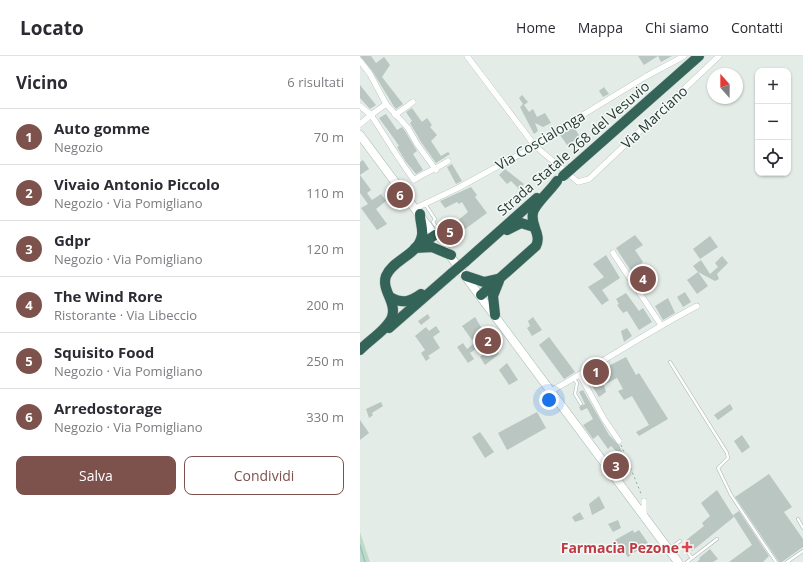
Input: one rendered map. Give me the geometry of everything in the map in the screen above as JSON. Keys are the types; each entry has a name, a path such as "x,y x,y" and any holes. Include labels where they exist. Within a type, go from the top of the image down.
{"highway":[{"name":"Strada Statale 268 del Vesuvio","path":"448,276 699,56"},
{"path":"480,295 536,246 538,234 532,220 534,209 560,178"},
{"path":"360,350 390,321 393,310 386,287 386,278 388,272 415,248 420,241 422,234 418,211"},
{"path":"481,248 515,225 526,224 534,227"},
{"path":"415,248 437,237"},
{"path":"415,248 424,246 436,248 451,254"},
{"path":"390,297 401,302 409,301 448,276"},
{"path":"360,354 448,276"},
{"path":"466,276 484,282 501,278"},
{"path":"495,316 493,296 501,278"}],"main road":[{"path":"360,135 451,254 495,316 678,562"}],"street":[{"path":"467,56 535,146"},
{"name":"Via Marciano","path":"535,146 578,182 589,179 719,56"},
{"name":"Via Coscialonga","path":"418,211 424,204 535,146 540,141 645,77 681,57"},
{"path":"360,61 370,74 386,104 408,128 417,144 436,170"},
{"path":"396,115 413,102"},
{"path":"360,124 386,104"},
{"path":"360,106 371,115 388,140 396,156 414,180 422,174 436,170 448,161"},
{"path":"613,253 661,325"},
{"path":"552,391 580,375 594,370 661,325 697,306"},
{"path":"580,375 604,419 619,441"},
{"path":"644,501 644,516"}],"lane":[{"path":"424,204 435,219 433,222 442,235 437,237"},
{"path":"630,279 636,275 638,279"},
{"path":"670,362 727,453 728,458 718,468 731,495 776,562"},
{"path":"574,378 577,383 575,394 581,404"},
{"path":"798,519 803,528"},
{"path":"687,562 717,539"},
{"path":"669,549 680,541"},
{"path":"685,549 692,558"},
{"path":"787,562 803,551"}],"path":[{"path":"619,441 644,501"}],"green space":[{"path":"360,532 370,562 360,562"}],"building":[{"path":"360,56 371,56 376,63 384,57 390,65 382,77 403,104 396,109 373,72"},
{"path":"638,56 658,56 644,65"},
{"path":"658,56 672,56 661,62"},
{"path":"360,85 376,105 370,109 360,98"},
{"path":"604,87 609,94 603,97 599,91"},
{"path":"522,95 528,102 524,105 529,112 533,109 537,117 545,113 551,123 543,127 535,123 538,131 534,134 520,107 523,104 519,98"},
{"path":"412,108 422,122 427,118 432,125 430,127 437,135 431,141 441,156 448,152 450,154 436,163 410,123 412,121 406,112"},
{"path":"386,114 397,130 402,127 405,131 417,151 413,154 423,170 416,174 406,162 397,147 399,146 379,118"},
{"path":"574,127 580,137 567,145 560,135"},
{"path":"363,160 369,169 360,175 360,162"},
{"path":"452,164 462,181 456,184 447,167"},
{"path":"505,169 524,184 519,189 511,181 507,184 499,175"},
{"path":"360,175 371,190 367,193 372,200 381,194 386,201 376,209 387,224 377,230 361,208 368,204 360,193"},
{"path":"471,187 477,195 475,197 487,213 457,235 451,226 468,212 462,202 459,204 457,202 445,208 440,201"},
{"path":"635,235 643,245 635,250 643,262 631,271 616,248"},
{"path":"710,236 718,247 700,259 693,249"},
{"path":"606,255 620,278 602,290 609,300 602,305 588,287 604,277 593,264"},
{"path":"722,256 728,263 717,274 719,279 715,281 698,272 693,266 701,260 710,274 718,267 715,263"},
{"path":"698,272 708,286 697,294 687,280"},
{"path":"646,275 653,282 646,287 641,278"},
{"path":"685,292 691,302 683,307 677,297"},
{"path":"626,293 639,311 643,308 652,322 639,330 627,311 623,313 617,305 619,304 616,299"},
{"path":"668,298 675,313 663,320 655,306"},
{"path":"428,314 430,318 421,325 418,321"},
{"path":"475,317 484,332 472,340 462,326"},
{"path":"533,317 542,330 532,336 527,328 530,326 528,321"},
{"path":"436,326 440,332 433,337 440,348 428,356 430,358 426,361 421,353 425,350 415,336 426,327 429,331"},
{"path":"627,328 632,336 624,342 621,331"},
{"path":"549,337 575,372 564,379 539,345"},
{"path":"488,339 495,351 497,350 499,354 485,365 480,357 482,355 484,344"},
{"path":"477,341 480,346 470,353 474,359 468,363 457,347 463,343 467,349"},
{"path":"626,357 636,375 639,373 668,419 639,436 636,432 649,425 632,396 624,400 618,391 623,389 617,378 604,385 606,392 599,397 587,378 592,374 596,375 603,369"},
{"path":"507,363 518,380 509,385 499,370"},
{"path":"583,390 609,435 619,445 630,470 625,472 616,451 611,446 608,449 598,435 593,439 583,425 593,419 587,408 581,411 579,407 585,404 579,392"},
{"path":"381,402 383,406 372,413 373,415 369,418 366,409"},
{"path":"730,404 733,409 718,420 714,415"},
{"path":"537,412 546,428 507,450 498,433"},
{"path":"360,420 369,433 360,440"},
{"path":"480,432 494,452 485,458 472,437"},
{"path":"742,435 750,447 742,453 734,441"},
{"path":"769,474 792,507 784,512 803,539 803,547 782,562 779,562 735,497"},
{"path":"717,490 734,517 692,551 685,541 704,526 702,523 710,516 701,503"},
{"path":"599,496 605,508 592,515 589,504"},
{"path":"739,511 769,556 763,562 729,562 752,545 733,515"},
{"path":"580,512 584,519 575,522 572,517"},
{"path":"618,520 621,528 613,532 608,524"},
{"path":"633,530 634,533 639,530 648,543 628,557 615,540"},
{"path":"710,549 718,559 713,562 697,562 700,559 699,558"}],"waterway":[{"path":"360,545 365,562"}],"place":[{"name":"Arredostorage","path":"400,195"},
{"name":"Squisito Food","path":"450,232"},
{"name":"The Wind Rore","path":"643,279"},
{"name":"Vivaio Antonio Piccolo","path":"488,341"},
{"name":"Auto gomme","path":"596,372"},
{"name":"Gdpr","path":"616,466"},
{"name":"Farmacia Pezone","path":"687,547"}]}
